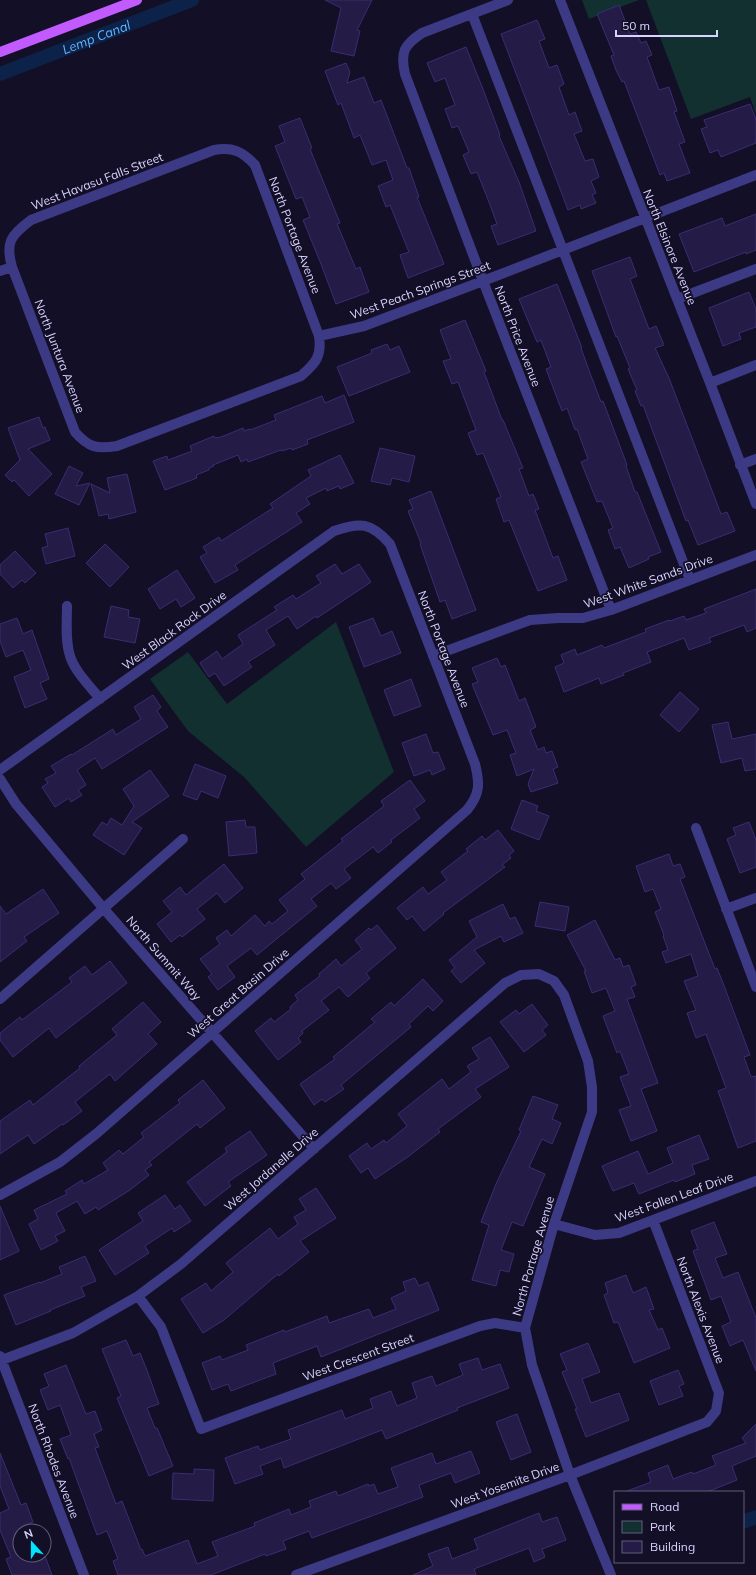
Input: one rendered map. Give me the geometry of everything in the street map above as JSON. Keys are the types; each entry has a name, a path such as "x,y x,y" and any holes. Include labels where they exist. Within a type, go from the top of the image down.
{"main road":[{"path":"0,52 137,0"}],"street":[{"path":"508,0 472,14 690,580"},
{"name":"North Elsinore Avenue","path":"560,0 756,504"},
{"name":"North Price Avenue","path":"472,14 422,33 413,39 405,48 402,61 405,74 483,282 611,610"},
{"name":"West Havasu Falls Street","path":"12,267 8,253 10,241 18,230 31,220 214,150 226,148 238,151"},
{"name":"North Portage Avenue","path":"238,151 248,157 255,165 319,336"},
{"name":"West Peach Springs Street","path":"319,336 364,326 483,282 756,175"},
{"path":"0,271 12,267"},
{"name":"North Juntura Avenue","path":"12,267 75,432 83,441 95,447 118,446 301,376 312,367 318,357 320,346 319,336"},
{"path":"677,299 756,269"},
{"path":"710,383 756,365"},
{"path":"740,465 756,459"},
{"name":"West Black Rock Drive","path":"0,770 334,531 351,525 368,526"},
{"name":"North Portage Avenue","path":"368,526 381,534 390,544 475,764 479,778 477,793"},
{"name":"West White Sands Drive","path":"433,656 530,620 583,618 611,610 756,555"},
{"path":"67,606 68,643 70,655 76,667 100,699"},
{"name":"North Summit Way","path":"0,779 16,804 104,909 314,1149"},
{"name":"West Great Basin Drive","path":"0,1195 60,1162 96,1134 467,810 477,793"},
{"path":"696,828 756,987"},
{"path":"0,999 183,839"},
{"path":"726,909 756,898"},
{"name":"North Portage Avenue","path":"539,974 554,981 564,995 588,1061 592,1087 592,1112 554,1224 525,1328 532,1365 570,1475 611,1575"},
{"name":"West Jordanelle Drive","path":"1,1358 73,1333 138,1296 181,1264 505,983 521,975 539,974"},
{"name":"West Fallen Leaf Drive","path":"554,1224 595,1235 619,1233 756,1181"},
{"name":"North Alexis Avenue","path":"653,1220 719,1393 716,1411"},
{"name":"West Crescent Street","path":"138,1296 161,1327 201,1429 480,1326 495,1323 525,1328"},
{"name":"North Rhodes Avenue","path":"1,1358 84,1575"},
{"name":"West Yosemite Drive","path":"296,1575 570,1475 707,1422 716,1411"}],"green space":[{"path":"582,0 639,0 589,19"},
{"path":"646,0 756,0 756,114 750,97 691,119"},
{"path":"336,622 394,772 306,847 244,777 188,731 150,679 188,652 227,704"}],"building":[{"path":"325,0 372,0 357,30 360,31 354,56 331,51 341,8"},
{"path":"619,5 630,34 636,32 641,43 646,41 652,55 647,57 659,90 669,87 677,111 674,112 685,142 679,144 690,173 667,181 664,173 660,175 624,81 622,82 616,70 611,56 614,55 597,14"},
{"path":"537,20 545,39 539,41 549,68 557,65 564,84 559,87 569,115 575,112 582,131 574,134 585,161 593,159 599,177 591,181 596,193 592,195 596,203 581,209 580,205 568,210 501,34"},
{"path":"466,47 483,89 500,135 499,136 519,182 536,231 498,245 491,226 497,224 489,202 477,172 471,174 463,155 469,152 458,126 452,128 445,109 455,105 445,78 435,82 427,63"},
{"path":"346,63 350,72 347,83 364,77 374,103 381,100 407,168 409,168 419,197 417,197 444,264 408,278 400,255 409,252 390,205 386,207 378,186 393,180 386,160 372,165 360,135 354,138 341,103 338,105 325,71"},
{"path":"750,104 756,119 756,143 721,157 718,150 710,153 701,129 707,127 704,120"},
{"path":"300,118 312,148 310,149 340,223 337,224 356,269 360,267 369,292 336,304 303,220 310,217 302,197 296,199 275,146 285,142 279,126"},
{"path":"756,214 756,250 746,254 746,252 694,272 679,234 722,218 725,226"},
{"path":"630,257 637,276 630,279 649,329 656,326 664,345 655,348 669,378 721,514 727,512 735,531 698,545 688,520 686,521 643,405 641,406 635,391 637,390 628,369 630,368 617,336 616,337 592,271"},
{"path":"557,284 601,402 603,401 627,465 626,466 635,492 637,492 661,552 648,557 649,559 629,568 620,547 615,549 608,530 613,528 602,501 597,502 581,462 588,459 577,429 575,430 567,408 562,411 546,369 551,367 541,340 537,342 519,299"},
{"path":"749,292 756,309 756,327 739,333 741,339 723,346 709,308"},
{"path":"465,320 486,371 484,372 502,420 523,468 519,469 529,496 533,494 539,509 535,510 553,558 558,556 567,580 538,591 509,520 504,522 496,499 501,497 483,453 477,455 468,433 476,430 458,382 452,384 443,361 451,359 440,330"},
{"path":"387,344 390,350 399,346 410,372 349,396 337,367 372,353 371,350"},
{"path":"344,395 354,422 307,440 308,444 292,450 291,448 281,450 248,462 247,459 241,462 238,455 213,465 214,466 209,468 209,470 196,475 197,478 165,490 153,461 167,456 168,460 192,451 190,446 214,436 215,438 221,437 243,428 244,431 250,430 276,420 274,415 322,396 325,403"},
{"path":"39,417 50,440 28,449 52,474 29,496 14,480 12,482 5,475 20,460 8,428"},
{"path":"380,448 415,456 409,482 392,478 390,485 371,481"},
{"path":"340,455 354,483 340,489 339,486 327,491 326,488 306,498 310,504 296,513 302,522 235,565 238,570 215,583 200,557 207,553 203,547 219,537 221,541 273,508 270,504 311,476 308,470"},
{"path":"69,466 83,473 76,486 90,483 79,505 55,494"},
{"path":"127,474 136,512 109,519 108,514 99,516 91,484 110,493 107,478"},
{"path":"431,491 476,610 452,619 445,600 440,602 420,544 421,543 408,511 413,509 409,500"},
{"path":"68,528 75,556 46,564 42,548 48,546 45,534"},
{"path":"105,544 129,567 110,587 86,563"},
{"path":"15,551 36,573 25,583 22,580 13,588 0,574 0,565"},
{"path":"335,564 342,574 359,564 371,582 317,618 316,616 297,629 288,616 266,630 275,645 248,662 252,667 224,686 215,673 209,677 200,663 217,651 222,659 243,644 238,635 277,610 274,607 293,595 296,599 321,583 316,576"},
{"path":"177,570 195,598 181,607 176,599 160,609 148,589"},
{"path":"756,589 756,628 747,632 744,625 709,638 711,642 689,650 684,638 647,652 651,662 623,673 624,675 601,684 599,678 564,692 555,667 564,663 561,655 575,649 577,655 602,645 604,648 646,632 645,629 669,620 670,621 684,616 686,620 706,613 704,609"},
{"path":"111,606 129,610 128,617 140,619 135,643 104,637"},
{"path":"17,618 23,634 32,630 49,679 40,683 47,699 25,708 14,677 31,670 23,650 6,657 0,641 0,624"},
{"path":"373,618 381,636 392,631 401,653 364,667 349,627"},
{"path":"497,658 501,667 505,665 519,701 525,698 536,727 530,730 538,750 544,747 546,753 552,751 558,767 553,769 558,783 531,792 528,784 534,769 517,776 510,755 516,753 507,730 493,735 472,684 478,682 472,668"},
{"path":"411,679 421,706 394,716 384,690"},
{"path":"680,692 699,709 679,732 660,715"},
{"path":"153,695 161,707 157,711 168,727 102,769 95,758 77,770 86,785 78,790 82,795 71,802 69,798 55,807 42,787 48,783 45,779 56,773 51,766 71,754 72,755 113,729 116,735 141,719 134,707"},
{"path":"728,722 732,739 756,734 756,769 745,771 742,758 721,763 712,725"},
{"path":"426,734 433,753 438,752 445,769 432,775 430,770 414,776 402,743"},
{"path":"195,764 226,776 218,798 201,791 197,800 183,795"},
{"path":"150,770 169,796 132,822 142,828 124,855 93,835 102,822 107,825 111,818 122,825 134,806 123,789"},
{"path":"410,780 425,801 414,809 420,818 391,840 392,842 378,853 373,847 344,869 351,878 336,889 331,883 311,899 317,906 257,955 251,948 227,966 235,977 218,990 208,977 212,974 200,959 220,944 216,938 227,930 231,936 255,915 265,926 269,921 272,924 288,911 279,900 305,879 301,874 343,841 341,839 384,806 381,801"},
{"path":"522,800 538,806 536,811 549,816 539,840 511,829"},
{"path":"245,820 246,827 255,827 257,853 229,856 226,822"},
{"path":"749,822 756,840 756,867 740,873 727,839 736,835 733,828"},
{"path":"498,830 514,851 509,855 511,858 502,865 505,867 443,913 444,914 424,931 412,916 407,920 397,908 423,887 428,894 447,880 441,872 468,851 466,849 482,836 485,840"},
{"path":"669,854 673,866 680,864 685,877 680,879 715,969 717,968 723,983 750,1055 744,1057 751,1077 756,1076 756,1141 738,1148 718,1091 726,1088 706,1034 696,1038 687,1013 696,1010 684,981 698,976 691,954 666,963 662,952 668,950 655,912 661,909 653,889 645,892 636,866"},
{"path":"224,864 243,888 225,903 217,893 197,909 205,919 182,937 180,935 171,942 157,924 172,912 163,901 180,887 186,895"},
{"path":"43,889 59,913 24,937 27,941 0,962 0,906 6,914"},
{"path":"540,902 569,907 565,931 535,926"},
{"path":"503,904 510,919 515,917 523,933 504,942 501,936 474,950 485,963 461,983 451,971 455,968 449,960 477,937 469,921"},
{"path":"595,920 615,960 620,958 623,967 629,965 636,985 631,987 635,997 627,999 658,1083 641,1089 657,1131 631,1141 619,1110 631,1106 620,1077 629,1074 620,1051 617,1053 603,1016 615,1011 606,988 592,993 584,971 586,971 567,935"},
{"path":"377,925 396,948 366,973 370,978 348,997 339,987 321,1001 329,1010 302,1031 303,1033 298,1038 301,1042 278,1060 255,1031 271,1018 274,1022 291,1009 290,1007 298,1000 295,995 320,976 319,974 336,959 341,966 362,949 355,940 369,928 371,930"},
{"path":"110,961 127,983 56,1038 49,1028 13,1057 0,1040 0,1033 20,1017 22,1020 72,982 69,978 85,966 92,975"},
{"path":"423,979 443,1001 433,1011 428,1006 409,1024 411,1027 341,1085 344,1089 325,1102 322,1099 314,1105 300,1084 335,1059 333,1057 375,1022 371,1019 391,1002 394,1006"},
{"path":"143,1002 161,1022 148,1034 157,1044 115,1081 110,1074 75,1102 82,1111 63,1125 62,1124 34,1144 28,1135 0,1154 0,1121 30,1100 33,1105 80,1068 79,1066 117,1035 112,1029"},
{"path":"532,1004 548,1025 542,1030 546,1035 524,1052 500,1022 516,1010 519,1014"},
{"path":"490,1037 509,1067 475,1089 481,1097 438,1129 440,1132 409,1156 375,1179 368,1168 361,1173 349,1156 367,1143 371,1149 384,1140 386,1143 407,1126 398,1114 442,1079 449,1089 471,1072 467,1066 479,1059 472,1048"},
{"path":"203,1080 225,1108 200,1128 197,1124 149,1162 152,1165 145,1170 149,1175 130,1190 98,1210 96,1207 85,1214 77,1201 56,1213 65,1231 55,1236 58,1241 41,1250 29,1224 38,1219 34,1210 67,1194 65,1191 82,1180 84,1184 108,1170 103,1163 119,1150 123,1154 144,1137 141,1133 180,1103 178,1100"},
{"path":"533,1096 558,1105 552,1119 561,1123 552,1144 542,1139 529,1167 545,1174 523,1226 512,1222 501,1250 514,1254 509,1272 500,1270 496,1286 472,1280 489,1225 481,1222 496,1184 521,1131 519,1130"},
{"path":"250,1131 267,1155 228,1182 231,1186 205,1206 187,1182 227,1152 225,1148"},
{"path":"699,1135 709,1159 692,1165 695,1174 675,1182 674,1180 639,1194 634,1183 613,1191 602,1166 638,1151 648,1174 673,1163 667,1148"},
{"path":"316,1188 336,1218 300,1241 309,1252 279,1276 278,1274 224,1320 203,1333 181,1299 206,1283 211,1291 233,1272 226,1263 270,1228 278,1239 298,1224 294,1217 306,1210 299,1199"},
{"path":"165,1195 175,1209 180,1205 191,1221 174,1232 172,1228 145,1246 149,1253 115,1275 99,1250 143,1221 138,1213"},
{"path":"0,1206 19,1251 0,1260"},
{"path":"714,1222 727,1254 715,1258 723,1278 738,1272 756,1318 756,1371 743,1340 730,1346 722,1326 731,1322 721,1296 711,1300 693,1251 698,1249 691,1231"},
{"path":"85,1256 96,1281 81,1287 85,1296 16,1325 4,1295 62,1274 59,1267"},
{"path":"626,1275 633,1293 646,1287 654,1309 649,1310 658,1330 662,1328 670,1348 634,1363 618,1322 614,1323 604,1295 608,1293 605,1283"},
{"path":"415,1278 419,1286 428,1282 439,1310 321,1357 317,1346 273,1363 276,1374 231,1391 228,1384 212,1390 202,1363 220,1356 222,1360 248,1350 246,1345 284,1330 285,1332 327,1316 329,1323 369,1309 373,1318 396,1309 391,1298 406,1291 403,1282"},
{"path":"126,1340 133,1356 140,1353 148,1373 159,1404 147,1408 173,1466 149,1476 117,1398 121,1396 102,1349"},
{"path":"588,1343 600,1372 582,1379 591,1403 619,1393 629,1420 586,1437 575,1409 577,1409 562,1372 567,1370 560,1354"},
{"path":"478,1358 482,1370 500,1364 509,1388 457,1408 458,1410 386,1439 382,1430 284,1468 281,1458 260,1466 263,1474 235,1484 225,1458 258,1446 260,1450 291,1439 288,1430 342,1410 345,1419 373,1408 370,1399 391,1391 397,1406 417,1398 412,1383 432,1376 436,1386 463,1375 459,1364"},
{"path":"66,1365 86,1414 95,1411 102,1430 94,1434 99,1447 95,1448 116,1504 122,1501 141,1550 142,1549 145,1556 188,1540 197,1564 218,1556 212,1542 255,1526 254,1523 289,1509 291,1515 311,1507 309,1501 336,1491 338,1496 368,1484 369,1486 374,1484 378,1494 398,1487 391,1468 432,1453 436,1464 471,1451 480,1473 455,1483 451,1473 419,1485 423,1497 312,1538 309,1531 283,1541 286,1549 266,1556 265,1554 211,1575 118,1575 113,1561 118,1559 107,1531 97,1535 69,1458 68,1459 60,1439 71,1435 60,1405 48,1410 40,1390 49,1386 44,1374"},
{"path":"678,1370 684,1384 679,1386 683,1396 659,1405 650,1381"},
{"path":"517,1414 531,1452 511,1460 496,1422"},
{"path":"756,1424 756,1456 732,1466 737,1480 710,1491 627,1491 651,1482 648,1473 668,1465 673,1479 692,1472 693,1474 716,1465 712,1456 746,1443 742,1438"},
{"path":"0,1453 21,1505 26,1503 33,1522 12,1523 12,1563 48,1563 52,1575 12,1575 6,1559 11,1557 0,1530 0,1513 9,1509 0,1486"},
{"path":"194,1469 214,1470 213,1501 172,1499 173,1473 194,1474"},
{"path":"539,1513 542,1522 557,1517 566,1540 542,1549 545,1557 534,1562 529,1548 474,1569 476,1575 413,1575 433,1566 428,1554 448,1547 452,1559 478,1549 474,1539"}],"waterway":[{"name":"Lemp Canal","path":"0,74 192,0"},
{"path":"744,1522 756,1517"}]}
